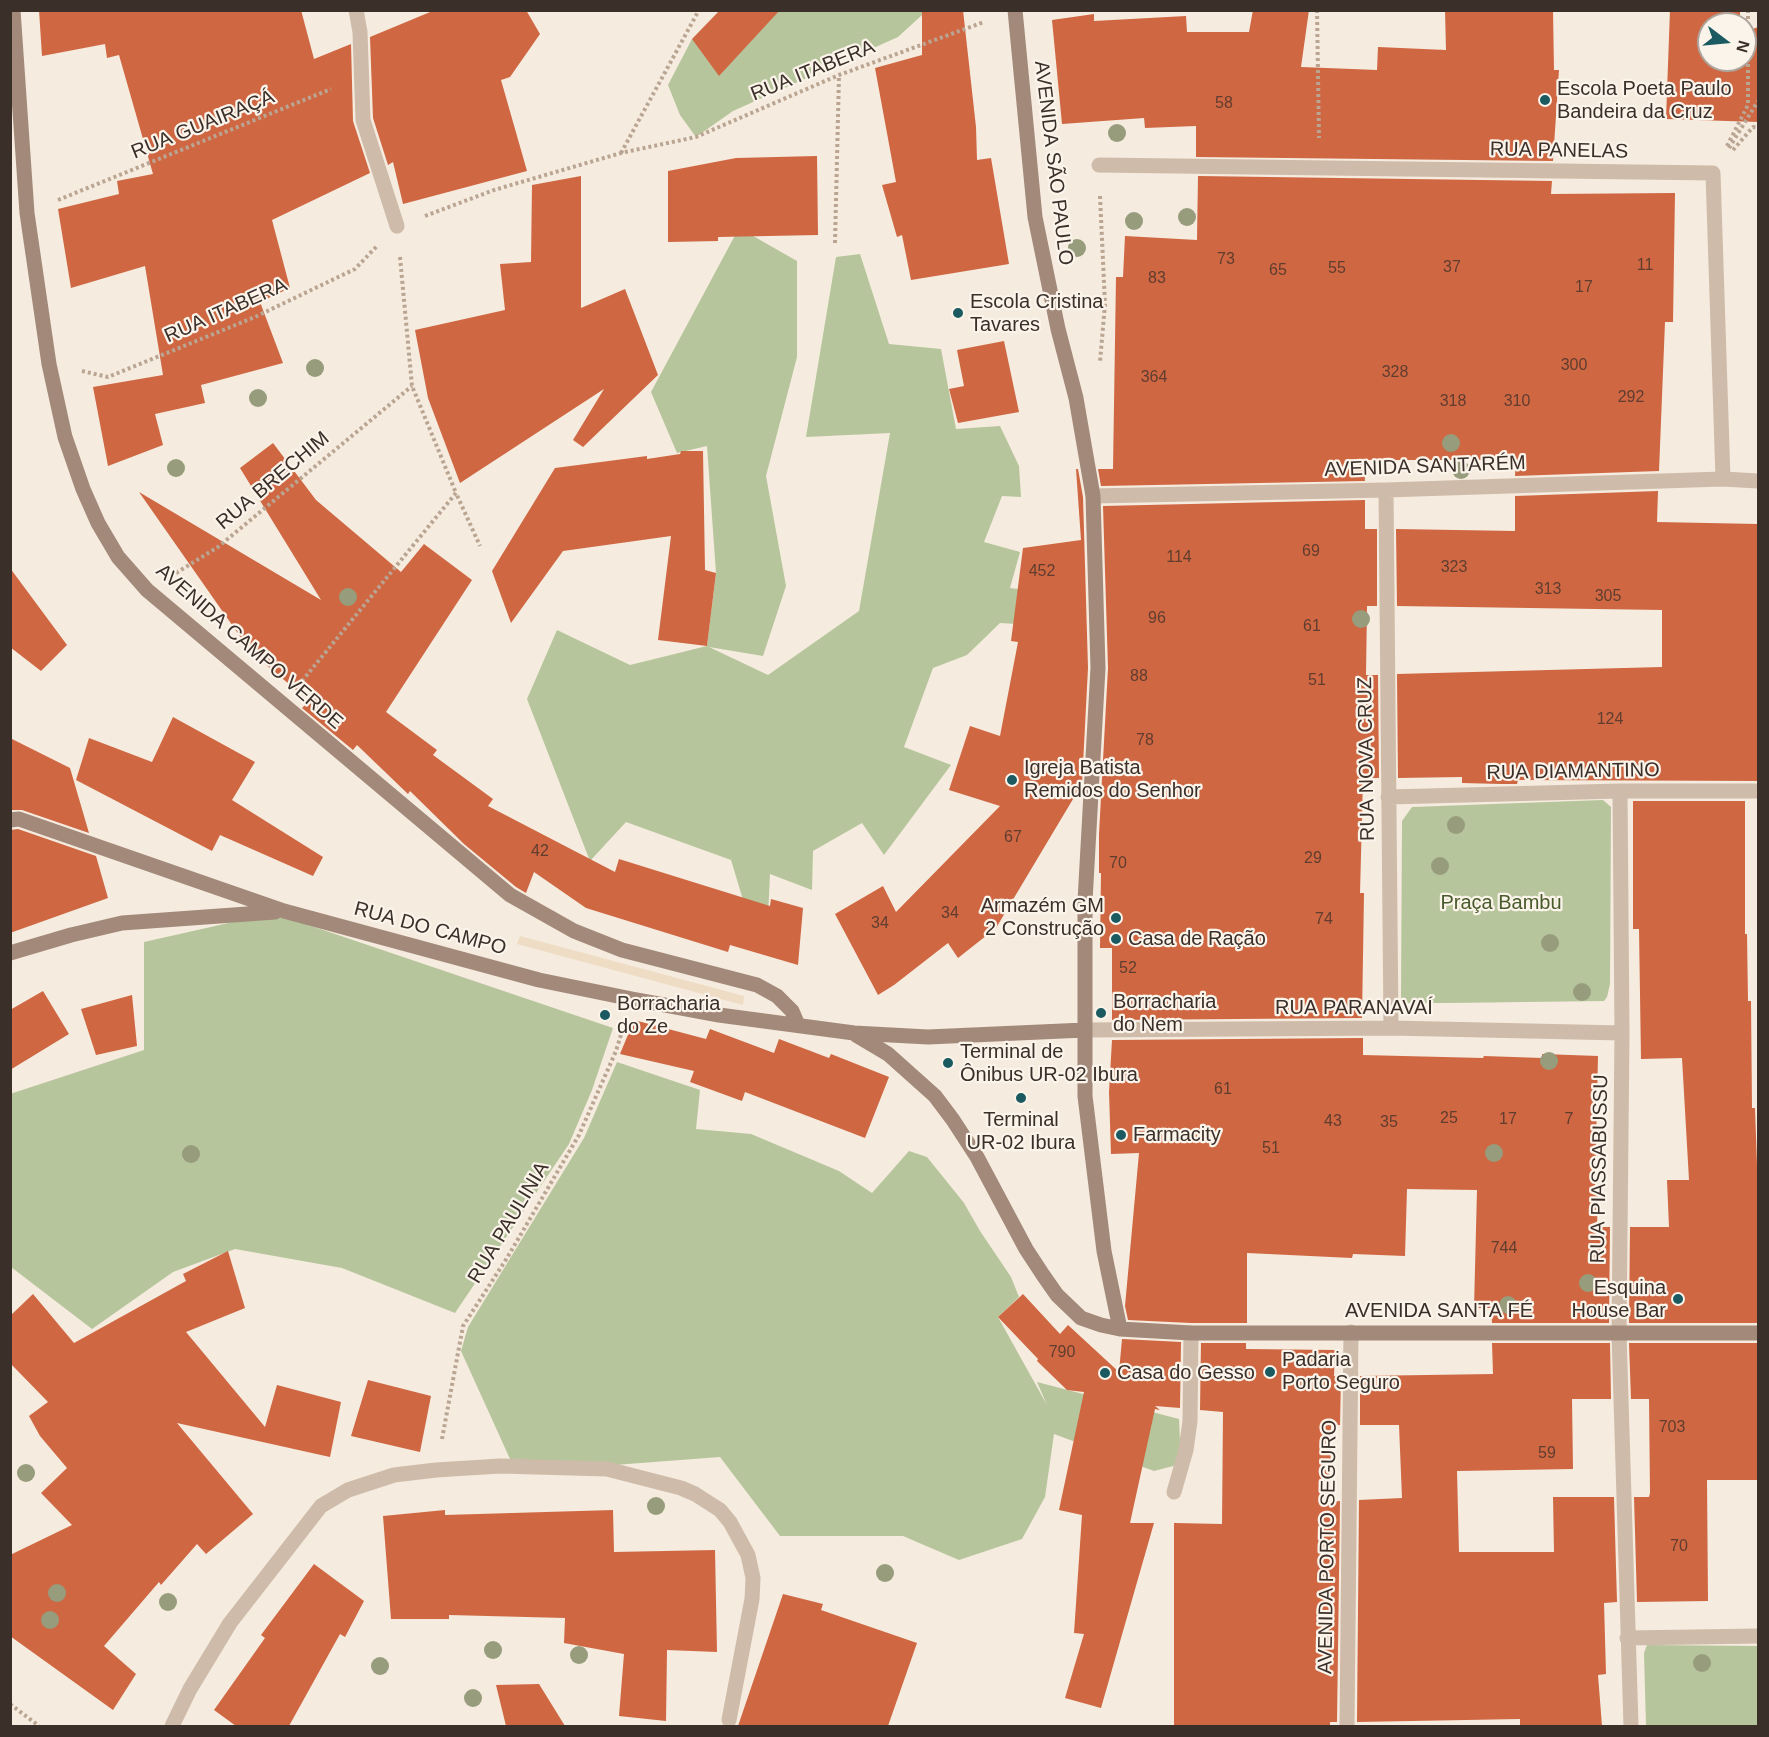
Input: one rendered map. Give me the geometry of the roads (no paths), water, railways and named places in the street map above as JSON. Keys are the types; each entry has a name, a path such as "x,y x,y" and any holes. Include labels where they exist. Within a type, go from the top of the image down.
{"main road":[{"name":"AVENIDA CAMPO VERDE","path":"13,10 27,213 49,364 65,437 83,489 98,523 118,557 147,590 510,895 574,931 622,950 757,985 777,996 792,1011 798,1025"},
{"name":"AVENIDA SÃO PAULO","path":"1015,11 1035,217 1058,329 1076,398 1093,496 1098,668 1086,856 1085,1096 1104,1251 1120,1329"},
{"name":"RUA DO CAMPO","path":"13,817 284,911 539,980 632,999 719,1015 854,1033 928,1037 1085,1030"},
{"path":"10,953 70,935 122,923 284,911"},
{"name":"AVENIDA SANTA FÉ","path":"854,1033 888,1054 935,1096 977,1156 1026,1249 1057,1295 1081,1318 1101,1326 1191,1333 1758,1333"}],"street":[{"path":"356,10 360,32 363,120 397,226"},
{"name":"RUA PANELAS","path":"1100,165 1713,173 1723,480"},
{"name":"AVENIDA SANTARÉM","path":"1093,496 1758,481"},
{"name":"RUA NOVA CRUZ","path":"1386,490 1391,1028"},
{"name":"RUA DIAMANTINO","path":"1388,797 1620,791 1758,791"},
{"name":"RUA PIASSABUSSU","path":"1620,791 1622,1033 1619,1334 1631,1726"},
{"name":"RUA PARANAVAÍ","path":"1085,1030 1391,1028 1622,1033"},
{"name":"AVENIDA PORTO SEGURO","path":"1347,1726 1351,1332"},
{"path":"1174,1492 1186,1450 1190,1421 1191,1333"},
{"path":"172,1726 190,1689 230,1623 321,1506 348,1490 394,1475 500,1466 607,1468 681,1488 720,1510 730,1522 748,1555 753,1578 752,1599 729,1720"},
{"path":"1627,1638 1758,1636"}],"place":[{"name":"Escola Poeta Paulo Bandeira da Cruz","path":"1545,100"},
{"name":"Escola Cristina Tavares","path":"958,313"},
{"name":"Igreja Batista Remidos do Senhor","path":"1012,780"},
{"name":"Armazém GM 2 Construção","path":"1116,918"},
{"name":"Casa de Ração","path":"1116,939"},
{"name":"Borracharia do Nem","path":"1101,1013"},
{"name":"Borracharia do Ze","path":"605,1015"},
{"name":"Terminal de Ônibus UR-02 Ibura","path":"948,1063"},
{"name":"Terminal UR-02 Ibura","path":"1021,1098"},
{"name":"Farmacity","path":"1121,1135"},
{"name":"Esquina House Bar","path":"1678,1299"},
{"name":"Padaria Porto Seguro","path":"1270,1372"},
{"name":"Casa do Gesso","path":"1105,1373"}],"park label":[{"name":"Praça Bambu","path":"1501,903"}]}
